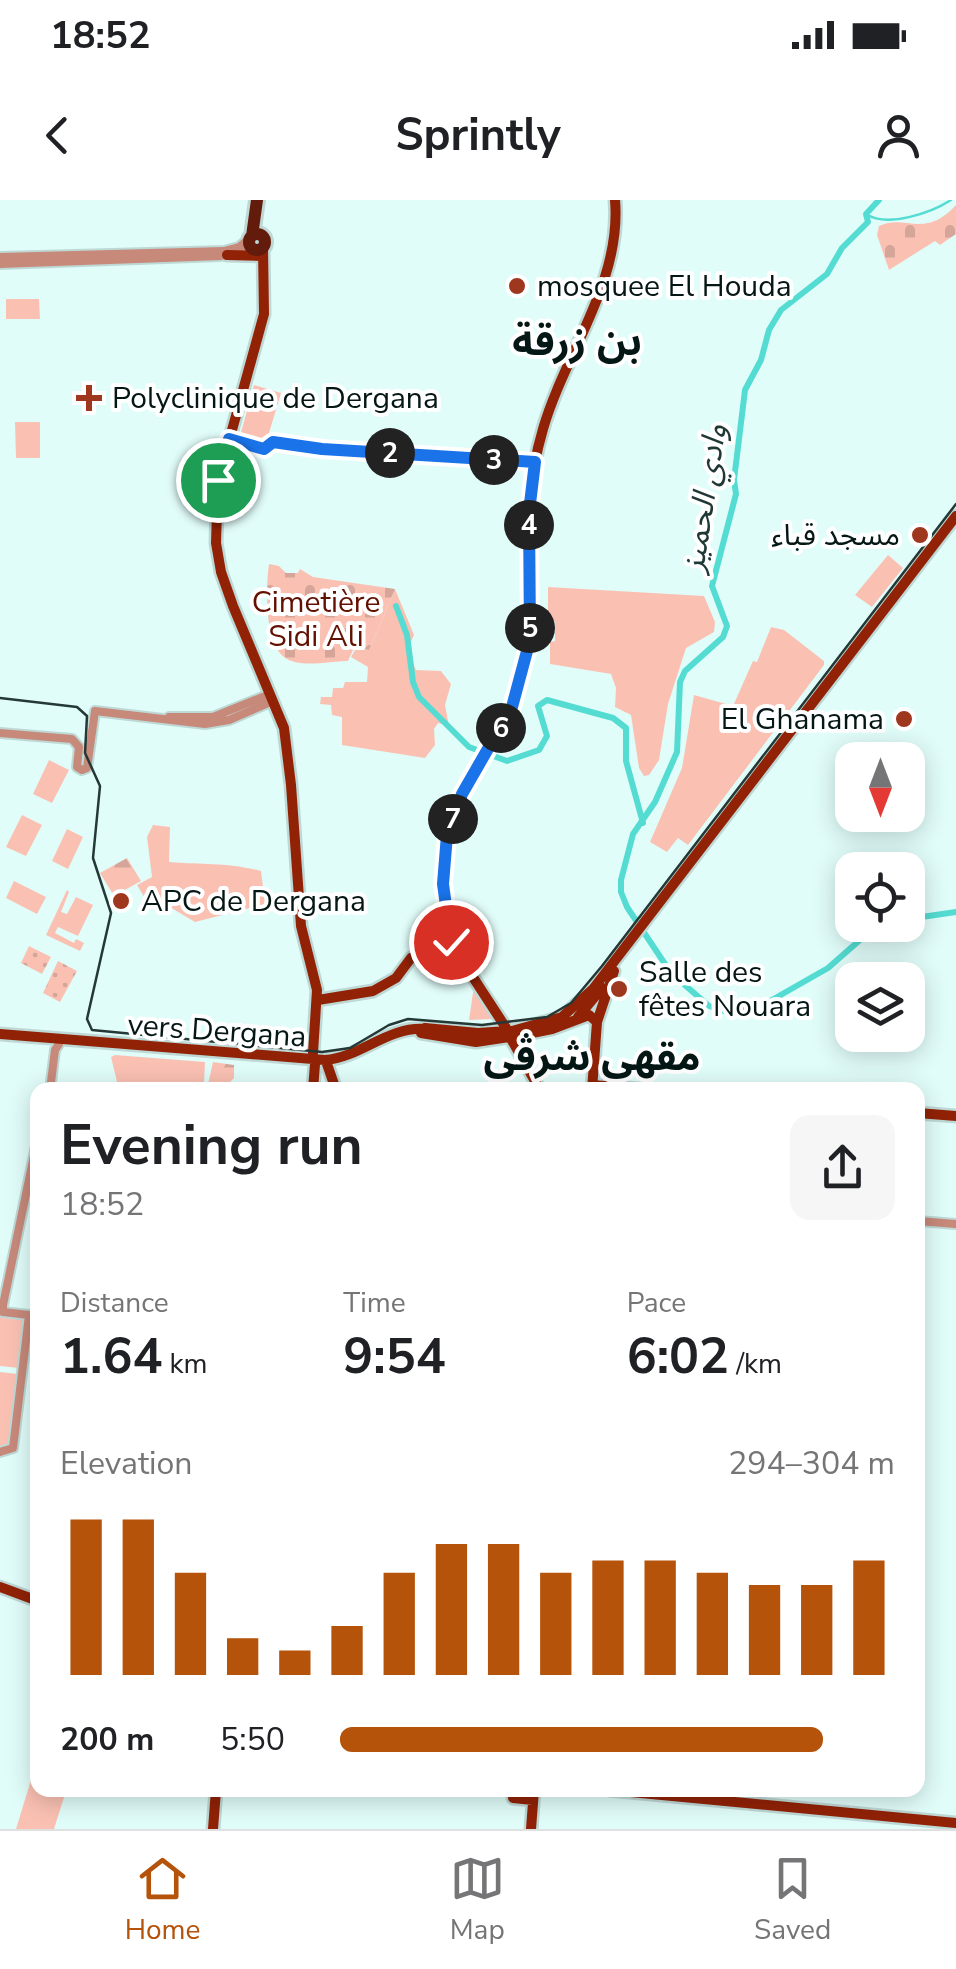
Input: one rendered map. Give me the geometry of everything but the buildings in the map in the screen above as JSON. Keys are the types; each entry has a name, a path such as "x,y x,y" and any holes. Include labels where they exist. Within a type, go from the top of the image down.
{"highway":[{"path":"257,247 259,200"}],"main road":[{"path":"536,1082 455,943 443,884 447,835 462,794 512,707 530,640 529,512 535,462 563,374 609,264 615,236 615,200"},
{"path":"227,256 257,247 262,325 217,494 217,554 286,744 298,898 318,1000 319,1061 315,1082"},
{"path":"229,439 264,449 273,442 322,449 535,462"},
{"path":"574,1017 956,516"},
{"path":"853,655 956,526"},
{"path":"318,1000 372,990 396,978 411,958 455,943"},
{"path":"592,1082 598,1022 612,970"},
{"path":"512,1036 569,1013 612,970"},
{"path":"232,1056 319,1061 346,1058 394,1032 420,1030 476,1042 512,1036 574,1017 589,1015 598,1022"},
{"path":"0,1036 185,1052"},
{"name":"vers Dergana","path":"0,1036 55,1046 319,1061"},
{"path":"319,1061 331,1082"},
{"path":"925,1114 956,1116"},
{"path":"0,1587 30,1598"},
{"path":"213,1829 216,1797"},
{"path":"530,1829 533,1797"},
{"path":"685,1797 956,1822"}],"street":[{"path":"0,260 257,247"},
{"path":"0,260 227,256"},
{"path":"0,733 72,740 79,747 77,767 82,770 87,768 90,755 95,710 166,719 210,718 246,710 272,698"},
{"path":"51,1082 55,1046"},
{"path":"0,1452 13,1448 29,1315 5,1312 30,1181"},
{"path":"925,1220 956,1222"}],"green space":[{"path":"956,205 956,234 940,245 935,241 889,270 877,235 879,226 898,222 924,224"},
{"path":"6,299 39,299 40,319 6,319"},
{"path":"254,385 281,393 266,443 240,436"},
{"path":"15,422 40,422 40,458 16,458"},
{"path":"888,555 903,568 872,607 855,595"},
{"name":"Cimetière Sidi Ali","path":"269,564 286,573 298,573 300,569 313,577 395,589 369,650 354,648 348,661 306,664 284,657 277,650 270,627"},
{"path":"548,587 704,596 715,622 714,632 686,648 668,704 659,760 649,775 644,776 639,768 631,715 615,707 616,688 611,674 550,664 555,622 548,620"},
{"path":"395,589 414,635 407,651 416,670 441,671 451,684 445,705 449,726 438,723 434,729 435,745 425,758 342,745 342,717 332,715 331,705 320,704 321,697 332,697 333,688 343,688 345,682 367,682 368,667 351,657 355,650 369,650"},
{"path":"771,627 784,630 824,661 824,665 688,845 678,838 667,852 650,842 682,768 694,695 733,706"},
{"path":"49,760 69,770 52,803 33,794"},
{"path":"22,815 42,825 26,856 6,847"},
{"path":"153,825 170,827 169,862 261,871 264,895 277,895 282,900 195,922 153,897 146,900 137,885 152,877 147,837"},
{"path":"67,829 83,837 68,869 52,861"},
{"path":"127,858 141,881 114,896 100,873"},
{"path":"14,881 46,897 37,914 6,898"},
{"path":"67,890 61,912 67,914 76,897 93,905 78,936 58,927 55,933 74,943 76,939 84,943 80,951 46,935"},
{"path":"29,946 51,957 42,974 21,963"},
{"path":"58,961 77,971 60,1002 43,993"},
{"path":"474,986 494,1019 469,1020"},
{"path":"111,1057 205,1062 204,1082 117,1082"},
{"path":"213,1062 234,1065 230,1082 209,1082"},
{"path":"0,1313 26,1317 19,1368 0,1366"},
{"path":"0,1372 18,1374 11,1444 0,1449"},
{"path":"30,1783 30,1797 64,1797 54,1829 16,1829"}],"waterway":[{"name":"وادي الحميز","path":"858,942 828,968 756,1009 727,1012 709,1006 671,973 627,907 621,880 633,834 655,802 677,752 680,682 685,671 723,637 727,626 712,586 736,494 734,480 745,390 781,310 827,274 842,248 868,222 866,214 879,200"},
{"path":"866,214 897,219 921,214 951,200"},
{"name":"وادي الحميز","path":"396,606 407,635 413,682 419,697 469,747 507,761 539,750 547,736 538,706 547,700 613,718 626,728 626,761 643,823"},
{"name":"وادي الحميز","path":"925,917 956,912"}],"tram line":[{"path":"0,698 77,707 87,716 85,753 100,786 93,858 111,913 87,1019 92,1030 322,1052 350,1048 389,1025 408,1019 482,1025 547,1017 571,1003 602,966 956,504"}],"place":[{"name":"mosquee El Houda","path":"517,286"},
{"name":"Polyclinique de Dergana","path":"89,398"},
{"name":"مسجد قباء","path":"920,535"},
{"name":"El Ghanama","path":"904,719"},
{"name":"APC de Dergana","path":"121,901"},
{"name":"Salle des fêtes Nouara","path":"619,989"}],"district":[{"name":"بن زرقة","path":"577,342"},
{"name":"مقهى شرڨي","path":"592,1057"}],"route":[{"path":"218,480 229,439 264,449 273,442 322,449 535,462 529,512 530,640 512,707 462,794 447,835 443,884 451,942"}]}
